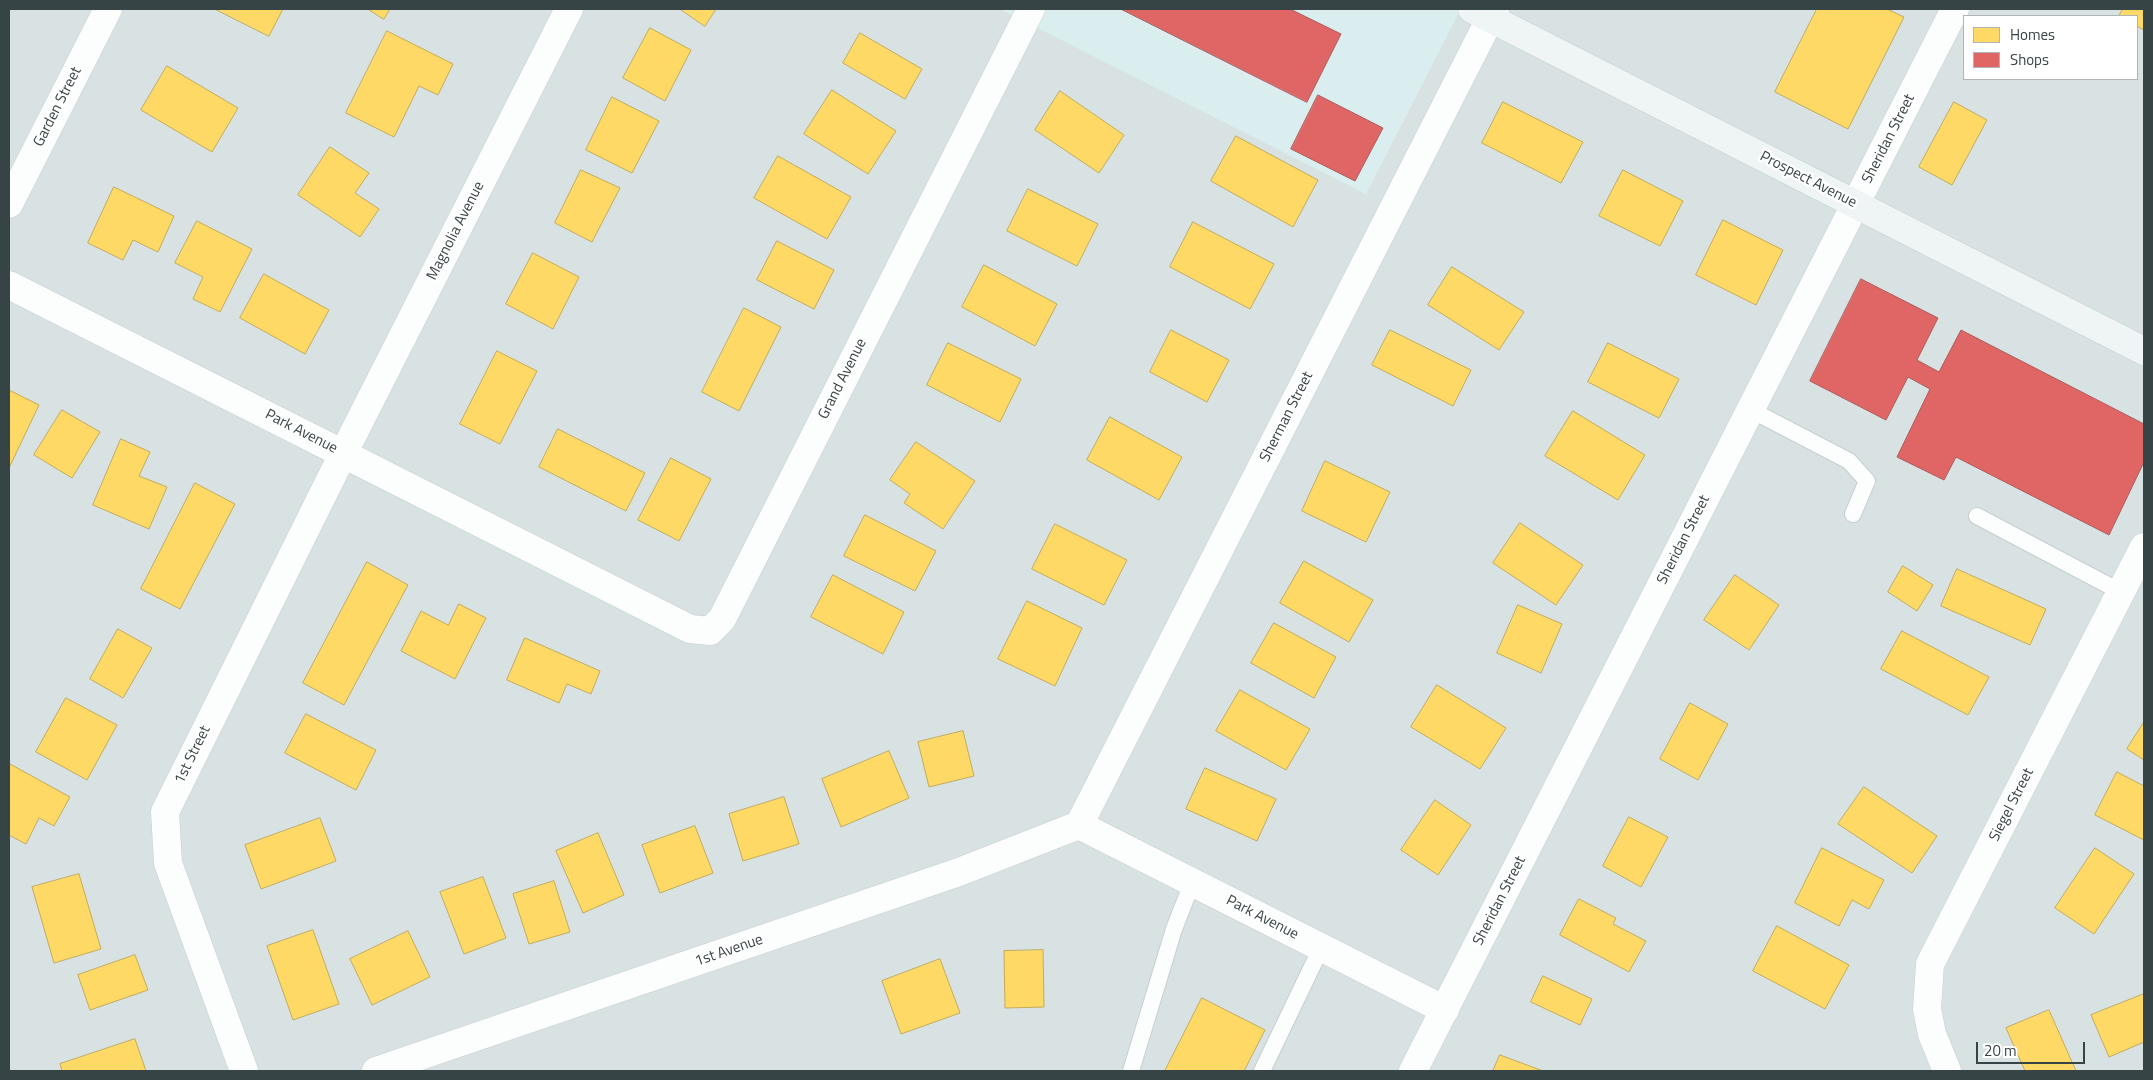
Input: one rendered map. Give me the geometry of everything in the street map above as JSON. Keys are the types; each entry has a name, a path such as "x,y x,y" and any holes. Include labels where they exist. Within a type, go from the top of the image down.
{"main road":[{"name":"Prospect Avenue","path":"1486,12 2144,351"}],"street":[{"name":"Garden Street","path":"9,204 108,9"},
{"name":"Magnolia Avenue","path":"343,454 569,9"},
{"name":"Grand Avenue","path":"593,580 690,629 710,631 722,619 1031,9"},
{"name":"Sheridan Street","path":"1413,1071 1955,9"},
{"name":"Sherman Street","path":"1079,826 1486,12"},
{"name":"Park Avenue","path":"9,284 593,580"},
{"name":"1st Street","path":"244,1071 168,863 165,812 343,454"},
{"name":"Siegel Street","path":"1947,1071 1932,1034 1927,1009 1930,964 2144,547"},
{"name":"Park Avenue","path":"1079,826 1444,1010"},
{"name":"1st Avenue","path":"376,1071 960,872 1079,826"}],"lane":[{"path":"1751,410 1849,461 1867,481 1853,514"},
{"path":"1977,516 2121,592"},
{"path":"1131,1071 1174,930 1192,882"},
{"path":"1262,1071 1321,948"}],"shaded area":[{"path":"9,9 2144,9 2144,1071 9,1071"},
{"path":"1000,9 1461,9 1366,194"}],"building: Homes":[{"path":"215,9 283,9 269,36"},
{"path":"368,9 390,9 384,19"},
{"path":"680,9 716,9 705,26"},
{"path":"1817,9 1887,9 1904,17 1848,129 1775,92"},
{"path":"2123,9 2144,9 2144,30 2138,27 2138,15 2120,15"},
{"path":"650,28 691,50 665,101 623,78"},
{"path":"387,31 453,64 438,95 419,86 394,137 346,113"},
{"path":"860,33 922,69 905,99 843,63"},
{"path":"167,66 238,108 212,152 141,110"},
{"path":"832,90 896,131 868,174 804,134"},
{"path":"1060,91 1124,135 1099,173 1035,130"},
{"path":"612,97 659,121 632,173 586,150"},
{"path":"1503,102 1583,142 1561,183 1482,143"},
{"path":"1954,102 1987,120 1952,185 1919,167"},
{"path":"1236,136 1318,180 1293,227 1211,181"},
{"path":"330,147 369,173 355,193 379,209 360,237 298,195"},
{"path":"778,156 851,197 827,239 754,198"},
{"path":"581,170 620,188 592,242 555,223"},
{"path":"1623,170 1683,201 1660,246 1599,216"},
{"path":"114,187 174,216 158,252 133,240 123,260 88,243"},
{"path":"1028,189 1098,224 1077,266 1007,231"},
{"path":"1723,220 1783,250 1756,305 1696,275"},
{"path":"197,221 252,249 220,312 193,299 203,277 175,263"},
{"path":"1193,222 1274,264 1250,309 1170,267"},
{"path":"777,241 834,270 814,309 757,280"},
{"path":"533,253 579,277 553,329 506,304"},
{"path":"984,265 1057,304 1035,346 962,307"},
{"path":"1452,267 1524,312 1499,350 1428,305"},
{"path":"264,274 329,310 305,354 240,318"},
{"path":"744,308 781,327 739,411 702,392"},
{"path":"1171,330 1229,360 1207,402 1150,372"},
{"path":"1390,330 1471,370 1453,406 1372,365"},
{"path":"948,343 1021,379 1000,422 927,385"},
{"path":"1608,343 1679,379 1659,418 1588,382"},
{"path":"497,351 537,371 500,444 460,424"},
{"path":"9,390 39,405 9,468"},
{"path":"62,410 100,432 72,478 34,455"},
{"path":"1573,411 1645,455 1618,500 1545,456"},
{"path":"1110,417 1182,457 1159,500 1087,460"},
{"path":"558,429 645,473 626,511 539,467"},
{"path":"121,439 150,452 139,476 167,487 149,529 93,505"},
{"path":"916,442 975,481 943,529 904,503 910,494 890,480"},
{"path":"671,458 711,479 679,541 638,520"},
{"path":"1325,461 1390,492 1366,542 1302,511"},
{"path":"195,483 235,504 180,609 141,589"},
{"path":"865,515 936,551 915,591 844,556"},
{"path":"1520,523 1583,565 1556,605 1493,563"},
{"path":"1055,524 1127,560 1104,605 1032,569"},
{"path":"1304,561 1373,600 1349,642 1280,603"},
{"path":"367,562 408,585 344,705 303,683"},
{"path":"1903,566 1933,585 1917,611 1888,592"},
{"path":"1957,569 2046,609 2030,645 1941,606"},
{"path":"833,575 904,612 883,654 811,617"},
{"path":"1735,575 1779,605 1749,650 1704,620"},
{"path":"1027,601 1082,628 1055,686 998,659"},
{"path":"459,604 486,618 455,679 401,651 421,611 448,625"},
{"path":"1518,605 1562,624 1541,673 1497,653"},
{"path":"1274,623 1336,657 1314,698 1251,663"},
{"path":"118,629 152,648 123,698 90,679"},
{"path":"1902,631 1989,677 1968,715 1881,669"},
{"path":"525,638 600,671 591,694 567,684 559,703 507,680"},
{"path":"1437,685 1506,728 1480,769 1411,727"},
{"path":"1240,690 1310,729 1286,770 1216,731"},
{"path":"66,698 117,725 87,780 36,752"},
{"path":"1690,703 1728,724 1698,780 1660,759"},
{"path":"306,714 376,750 356,790 285,753"},
{"path":"2144,722 2144,760 2127,749"},
{"path":"963,731 974,776 929,787 918,742"},
{"path":"889,751 909,798 841,827 822,779"},
{"path":"10,764 70,797 54,826 39,818 26,844 9,835"},
{"path":"1205,768 1276,799 1257,841 1186,809"},
{"path":"2117,772 2144,786 2144,840 2095,815"},
{"path":"1864,787 1937,836 1912,873 1838,824"},
{"path":"784,797 799,844 743,861 729,814"},
{"path":"1435,800 1471,825 1438,875 1401,850"},
{"path":"1629,817 1668,837 1641,887 1603,866"},
{"path":"320,818 336,861 261,889 245,845"},
{"path":"695,826 713,873 660,893 642,845"},
{"path":"598,833 624,895 583,913 556,851"},
{"path":"1822,848 1884,880 1869,909 1852,900 1839,926 1795,903"},
{"path":"2095,848 2134,874 2094,934 2055,908"},
{"path":"79,874 101,949 54,963 32,887"},
{"path":"483,877 506,938 464,954 440,892"},
{"path":"554,881 570,932 529,944 513,894"},
{"path":"1579,899 1616,918 1613,924 1646,941 1629,972 1560,935"},
{"path":"1777,926 1849,965 1825,1009 1753,971"},
{"path":"313,930 339,1004 293,1020 267,946"},
{"path":"408,931 430,977 372,1005 350,959"},
{"path":"1043,950 1044,1007 1005,1008 1004,951"},
{"path":"135,955 148,990 90,1010 78,975"},
{"path":"940,959 960,1013 901,1034 882,981"},
{"path":"1543,976 1592,999 1580,1025 1531,1002"},
{"path":"2144,994 2144,1042 2109,1057 2091,1015"},
{"path":"1202,998 1265,1030 1244,1071 1165,1071"},
{"path":"2049,1010 2076,1071 2025,1071 2006,1028"},
{"path":"135,1039 146,1071 62,1071 60,1064"},
{"path":"1500,1055 1543,1071 1493,1071"}],"building: Shops":[{"path":"1121,9 1290,9 1341,34 1307,102"},
{"path":"1318,95 1383,128 1355,181 1291,149"},
{"path":"1861,279 1938,318 1917,360 1939,372 1961,330 2144,424 2144,462 2109,535 1956,457 1944,480 1897,457 1930,389 1908,377 1886,420 1810,381"}]}
